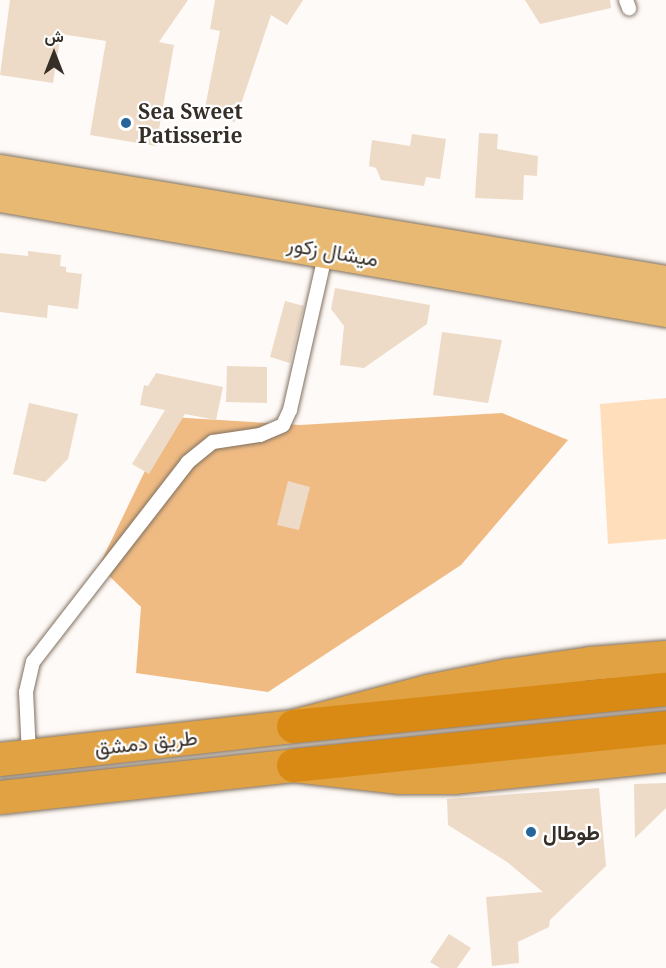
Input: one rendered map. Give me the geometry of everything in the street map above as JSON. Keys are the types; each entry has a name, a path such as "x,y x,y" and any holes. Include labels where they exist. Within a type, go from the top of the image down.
{"highway":[{"name":"طريق دمشق","path":"10,756 293,726 507,675 590,663 666,657"},
{"path":"293,726 666,689"},
{"path":"293,765 666,727"},
{"name":"طريق دمشق","path":"0,797 293,765 399,777 454,777 666,756"},
{"path":"0,813 57,791"}],"main road":[{"name":"ميشال زكور","path":"0,171 666,282"},
{"name":"ميشال زكور","path":"0,195 666,310"}],"lane":[{"path":"10,756 33,662 188,462 213,442 260,435 283,425 290,410 327,250"}],"shaded area":[{"path":"666,398 666,539 608,544 600,404"},
{"path":"502,413 568,440 461,565 268,692 136,673 141,607 99,566 171,417 300,425"}],"building":[{"path":"10,0 188,0 159,42 174,45 156,146 90,135 106,41 61,34 53,83 0,75"},
{"path":"215,0 303,0 287,25 271,15 235,122 204,113 220,31 210,29"},
{"path":"525,0 610,0 611,8 540,24"},
{"path":"479,133 498,134 497,149 538,156 537,176 524,175 523,200 475,198"},
{"path":"412,134 446,139 440,179 426,177 424,186 381,180 376,168 369,166 372,140 410,146"},
{"path":"28,251 61,255 60,266 66,267 66,272 82,274 78,309 48,305 47,318 0,312 0,253 28,256"},
{"path":"335,288 430,305 427,324 364,368 340,365 344,326 331,309"},
{"path":"285,301 304,306 290,363 270,357"},
{"path":"442,332 502,340 488,403 433,395"},
{"path":"227,366 267,367 267,403 226,402"},
{"path":"156,373 223,387 216,420 185,414 149,474 132,464 165,410 140,405 144,385 148,386"},
{"path":"29,403 78,414 68,459 45,482 13,474"},
{"path":"288,481 310,487 299,530 277,525"},
{"path":"666,783 666,808 635,838 634,784"},
{"path":"599,788 606,866 550,920 549,927 518,942 519,963 492,966 486,897 543,892 507,862 448,825 447,799"},
{"path":"449,934 471,948 457,968 440,968 430,962"}],"place":[{"name":"Sea Sweet Patisserie","path":"126,123"},
{"name":"طوطال","path":"531,832"}]}
